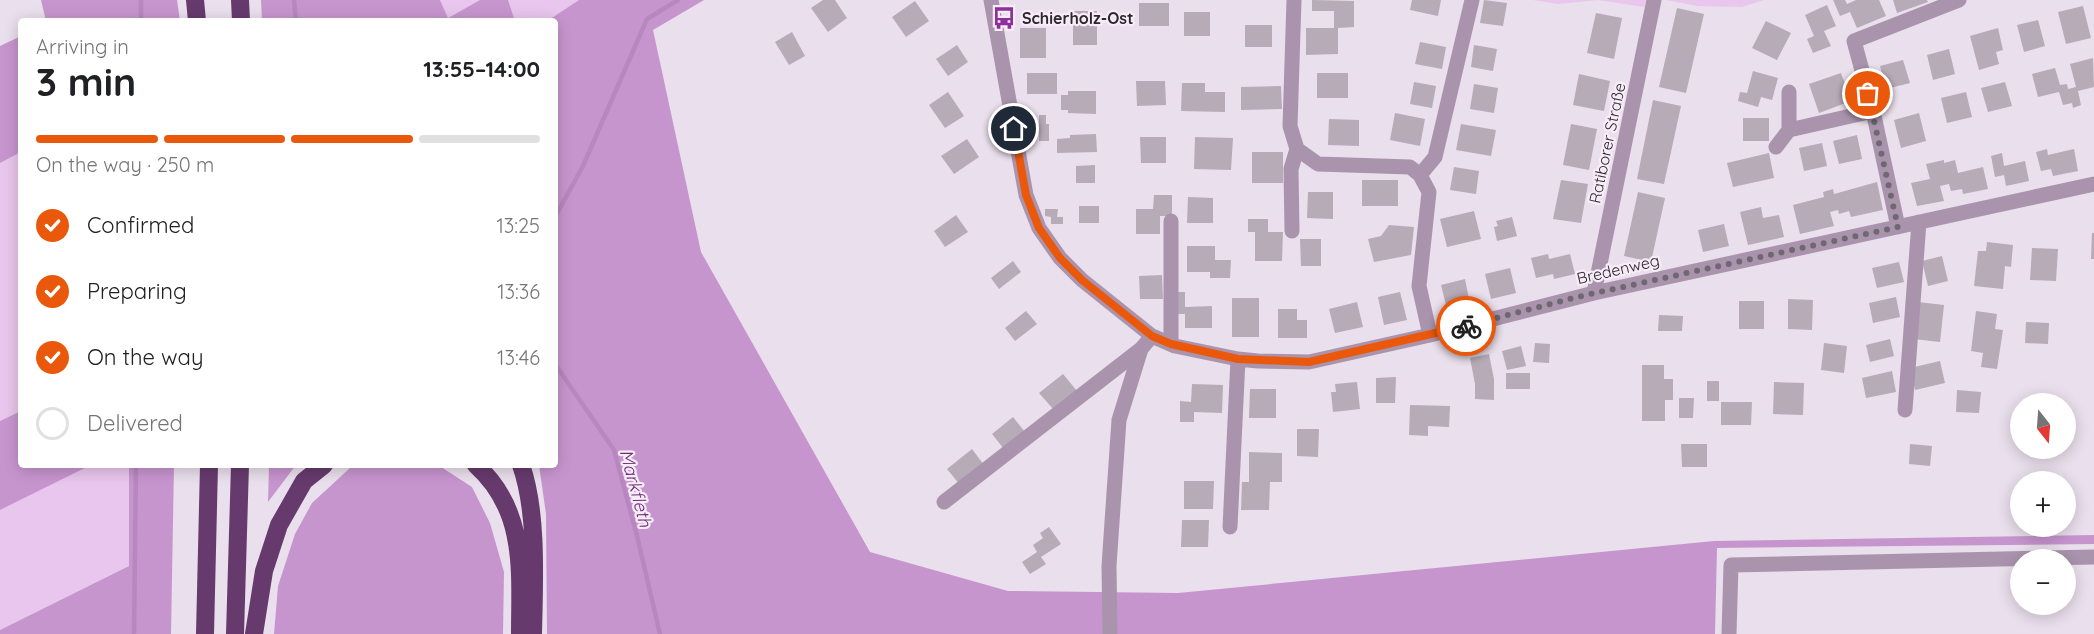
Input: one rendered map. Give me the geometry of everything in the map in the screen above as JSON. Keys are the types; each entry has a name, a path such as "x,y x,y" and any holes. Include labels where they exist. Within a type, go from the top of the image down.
{"highway":[{"path":"195,0 197,18"},
{"path":"229,0 230,18"},
{"path":"240,0 242,18"},
{"path":"205,634 209,468"},
{"path":"236,634 240,468"},
{"path":"254,634 264,571 279,525 304,481 320,468"},
{"path":"479,468 494,484 512,520 520,557 520,634"},
{"path":"522,468 529,498 534,568 533,634"}],"street":[{"name":"Bredenweg","path":"991,0 1026,195 1039,228 1060,258 1082,280 1152,336 1171,344 1238,359 1309,362 1430,335 1594,293 2094,184"},
{"path":"1292,231 1291,169 1297,149 1290,126 1294,0"},
{"path":"1420,175 1435,157 1472,0"},
{"name":"Ratiborer Straße","path":"1594,293 1654,0"},
{"path":"1898,227 1873,111 1854,41 1959,0"},
{"path":"1776,147 1789,130 1789,92"},
{"path":"1789,130 1873,111"},
{"path":"1297,149 1318,164 1410,167 1420,175 1429,192 1419,286 1430,335"},
{"path":"1171,221 1171,344"},
{"path":"1905,410 1919,222"},
{"path":"944,502 1141,349 1152,336"},
{"path":"1110,634 1109,566 1119,420 1141,349"},
{"path":"1230,527 1238,359"},
{"path":"1729,634 1731,565 2094,556"}],"shaded area":[{"path":"41,0 177,0 180,18 45,18"},
{"path":"261,0 440,0 448,18 262,18"},
{"path":"440,0 480,0 448,18"},
{"path":"480,0 508,0 514,18 448,18"},
{"path":"508,0 579,0 552,18 514,18"},
{"path":"579,0 704,0 653,30 701,252 870,552 1008,591 1178,593 1714,541 2094,535 2094,544 1717,548 1715,634 547,634 546,514 539,468 558,468 558,18 552,18"},
{"path":"1533,0 1598,0 1558,4"},
{"path":"1598,0 1646,0 1644,7"},
{"path":"1666,0 1764,0 1742,7 1698,6"},
{"path":"18,37 18,154 0,163 0,46"},
{"path":"18,154 18,412 0,421 0,163"},
{"path":"18,412 18,468 85,468 0,510 0,421"},
{"path":"85,468 129,468 129,566 0,630 0,510"},
{"path":"129,468 174,468 171,634 0,634 0,630 129,566"},
{"path":"269,468 294,468 268,502"},
{"path":"350,468 443,468 472,487 490,523 504,572 503,634 274,634 278,586 295,534 312,503"}],"building":[{"path":"823,0 835,0 847,18 828,32 811,8"},
{"path":"1312,0 1354,1 1354,27 1338,28 1338,54 1306,55 1306,28 1334,28 1334,11 1312,11"},
{"path":"1412,0 1441,0 1438,16 1410,10"},
{"path":"1484,0 1507,3 1503,26 1480,23"},
{"path":"1833,0 1845,0 1847,4 1856,0 1879,0 1886,16 1857,28 1850,12 1840,16"},
{"path":"1893,0 1927,0 1928,2 1897,13"},
{"path":"915,1 929,21 906,37 892,17"},
{"path":"1139,3 1169,3 1169,26 1139,26"},
{"path":"1827,5 1836,26 1824,31 1831,46 1813,53 1807,39 1814,36 1805,15"},
{"path":"2083,6 2091,38 2066,44 2058,12"},
{"path":"1677,8 1704,14 1686,93 1659,87"},
{"path":"1073,11 1097,11 1097,45 1073,45"},
{"path":"1184,12 1210,12 1210,36 1184,36"},
{"path":"1596,13 1622,18 1614,59 1587,53"},
{"path":"2038,20 2045,46 2024,52 2017,25"},
{"path":"1766,21 1791,33 1777,60 1752,48"},
{"path":"1245,25 1272,25 1272,47 1245,47"},
{"path":"1020,28 1046,28 1046,58 1020,58"},
{"path":"1998,28 2003,50 1996,52 1999,64 1979,70 1970,36"},
{"path":"792,32 805,56 789,65 775,42"},
{"path":"1420,42 1446,47 1442,69 1415,64"},
{"path":"957,45 968,62 948,76 936,59"},
{"path":"1474,45 1497,49 1493,71 1471,67"},
{"path":"1949,49 1955,74 1933,80 1927,55"},
{"path":"2093,58 2094,87 2078,91 2081,105 2073,108 2072,103 2063,105 2059,92 2038,97 2032,74 2055,68 2060,85 2067,84 2068,89 2076,87 2070,64"},
{"path":"1903,60 1910,83 1886,89 1880,66"},
{"path":"1753,71 1778,78 1772,100 1761,97 1758,107 1738,101 1740,92 1747,93"},
{"path":"1027,73 1057,73 1057,94 1027,94"},
{"path":"1317,73 1348,73 1348,98 1317,98"},
{"path":"1841,73 1851,101 1819,113 1809,84"},
{"path":"1579,74 1610,81 1604,111 1573,105"},
{"path":"1136,81 1165,81 1166,105 1137,106"},
{"path":"1414,82 1436,86 1432,108 1410,104"},
{"path":"2005,82 2012,106 1988,112 1981,88"},
{"path":"1182,83 1205,83 1205,92 1225,92 1225,112 1181,111"},
{"path":"1474,84 1498,88 1494,113 1470,109"},
{"path":"1281,86 1282,109 1241,110 1241,87"},
{"path":"1068,91 1096,91 1096,114 1068,113 1068,110 1061,110 1061,95 1068,95"},
{"path":"948,92 964,116 945,128 929,105"},
{"path":"1966,92 1972,117 1947,123 1941,98"},
{"path":"1653,100 1681,106 1664,184 1637,179"},
{"path":"1395,113 1425,119 1420,146 1390,140"},
{"path":"1919,113 1926,141 1901,148 1894,120"},
{"path":"1039,115 1046,115 1046,124 1049,124 1049,141 1039,141"},
{"path":"1743,118 1769,118 1769,141 1743,141"},
{"path":"1329,119 1359,120 1359,146 1328,145"},
{"path":"1461,124 1496,130 1491,156 1456,150"},
{"path":"1571,124 1597,129 1589,170 1563,165"},
{"path":"1096,134 1097,152 1057,153 1057,139 1070,138 1070,135"},
{"path":"1857,135 1862,159 1839,164 1833,141"},
{"path":"1140,137 1166,137 1166,163 1141,163"},
{"path":"1195,137 1233,138 1231,170 1194,169"},
{"path":"967,139 979,157 954,174 941,156"},
{"path":"1822,143 1827,166 1804,171 1799,148"},
{"path":"2047,149 2048,155 2074,149 2078,171 2053,176 2051,169 2041,171 2036,152"},
{"path":"1252,152 1283,152 1283,183 1252,183"},
{"path":"1769,153 1774,178 1733,187 1727,163"},
{"path":"2002,153 2004,166 2025,161 2029,181 2006,186 2004,175 1995,177 1991,156"},
{"path":"1944,160 1944,163 1955,160 1958,173 1983,167 1988,189 1963,194 1962,189 1951,191 1949,184 1940,186 1944,201 1917,206 1911,183 1930,179 1926,164"},
{"path":"1095,165 1095,183 1076,183 1076,166"},
{"path":"1454,167 1479,171 1476,194 1450,190"},
{"path":"1362,180 1398,180 1398,206 1362,206"},
{"path":"1561,180 1588,184 1581,223 1553,219"},
{"path":"1877,182 1883,210 1851,217 1849,211 1839,214 1838,210 1830,212 1834,226 1800,234 1793,205 1824,197 1823,192 1833,189 1834,194"},
{"path":"1308,192 1333,192 1333,219 1307,218"},
{"path":"1638,192 1665,198 1651,262 1624,256"},
{"path":"1154,195 1172,195 1172,216 1160,216 1160,234 1136,234 1136,209 1153,209"},
{"path":"1188,197 1213,198 1213,223 1187,223"},
{"path":"1079,206 1099,206 1099,223 1079,223"},
{"path":"1761,207 1763,218 1779,215 1784,237 1748,245 1740,212"},
{"path":"1045,209 1058,209 1057,217 1063,217 1063,224 1051,224 1051,217 1045,216"},
{"path":"1474,211 1481,239 1447,247 1440,219"},
{"path":"956,215 968,232 945,247 934,231"},
{"path":"1512,217 1517,236 1497,241 1494,227 1498,226 1496,221"},
{"path":"1248,219 1268,219 1268,232 1283,232 1282,261 1255,261 1255,232 1248,232"},
{"path":"1724,224 1729,246 1703,252 1698,230"},
{"path":"1389,225 1414,227 1411,255 1374,262 1368,239 1381,236"},
{"path":"2092,233 2094,233 2094,259 2091,259"},
{"path":"1300,239 1321,239 1321,266 1301,266"},
{"path":"1987,242 2013,245 2011,267 2005,266 2003,289 1974,286 1978,251 1986,251"},
{"path":"1187,246 1215,246 1215,260 1231,260 1230,278 1210,278 1210,272 1187,272"},
{"path":"2032,248 2058,249 2056,281 2030,280"},
{"path":"1548,254 1549,259 1570,254 1575,274 1554,279 1553,274 1536,278 1531,258"},
{"path":"1942,256 1948,281 1928,286 1922,261"},
{"path":"1013,261 1021,272 999,289 991,278"},
{"path":"1899,262 1904,282 1877,288 1872,268"},
{"path":"1510,268 1516,293 1491,299 1485,274"},
{"path":"1162,275 1163,299 1140,299 1139,276"},
{"path":"1465,279 1470,304 1447,309 1441,285"},
{"path":"1176,292 1185,292 1185,307 1212,306 1212,328 1185,328 1185,314 1176,314"},
{"path":"1400,292 1407,320 1384,325 1378,297"},
{"path":"1896,297 1900,317 1873,323 1869,303"},
{"path":"1232,298 1259,298 1259,337 1232,337"},
{"path":"1788,299 1813,300 1812,330 1788,329"},
{"path":"1739,301 1764,301 1764,329 1739,329"},
{"path":"1357,302 1363,327 1335,333 1329,309"},
{"path":"1918,302 1944,305 1940,342 1914,339"},
{"path":"1278,309 1297,309 1297,320 1307,320 1307,338 1278,338"},
{"path":"1026,311 1037,324 1015,341 1005,328"},
{"path":"1976,311 1997,314 1995,329 2003,330 1997,369 1981,367 1983,353 1971,351"},
{"path":"1659,315 1683,316 1682,331 1658,331"},
{"path":"2026,322 2049,323 2048,344 2025,343"},
{"path":"1890,339 1894,356 1870,362 1866,345"},
{"path":"1535,343 1550,344 1549,363 1533,362"},
{"path":"1824,343 1847,346 1844,373 1821,370"},
{"path":"1521,346 1526,366 1507,370 1502,351"},
{"path":"1489,354 1494,379 1494,400 1475,399 1475,384 1470,358"},
{"path":"1940,361 1945,383 1915,390 1910,368"},
{"path":"1642,365 1664,365 1664,379 1673,379 1673,400 1665,400 1665,421 1642,421"},
{"path":"1892,371 1896,392 1866,398 1862,378"},
{"path":"1506,373 1530,373 1530,389 1506,389"},
{"path":"1063,374 1077,391 1054,410 1039,393"},
{"path":"1396,377 1395,403 1376,403 1376,378"},
{"path":"1707,381 1719,381 1719,401 1707,401"},
{"path":"1357,382 1360,409 1333,412 1331,392 1336,392 1335,384"},
{"path":"1774,382 1804,383 1803,415 1773,414"},
{"path":"1192,384 1223,385 1222,413 1194,412 1194,422 1180,422 1180,401 1191,402"},
{"path":"1250,389 1276,389 1276,418 1249,418"},
{"path":"1957,390 1981,392 1979,413 1956,412"},
{"path":"1679,398 1694,398 1693,418 1679,418"},
{"path":"1721,402 1752,402 1751,425 1721,425"},
{"path":"1410,405 1450,406 1449,427 1428,426 1428,436 1409,435"},
{"path":"1013,417 1025,432 1004,449 992,434"},
{"path":"1297,429 1319,429 1318,457 1297,456"},
{"path":"1681,444 1707,444 1707,467 1682,467"},
{"path":"1910,444 1932,446 1930,466 1909,464"},
{"path":"972,449 984,465 960,485 947,469"},
{"path":"1249,452 1282,453 1282,482 1270,482 1269,510 1241,510 1242,482 1249,482"},
{"path":"1184,481 1214,481 1213,509 1184,509"},
{"path":"1182,520 1209,520 1208,547 1181,547"},
{"path":"1049,527 1061,544 1041,557 1046,564 1030,574 1022,562 1037,552 1033,545 1043,538 1040,533"}],"waterway":[{"path":"141,0 141,18"},
{"name":"Markfleth","path":"294,0 296,18"},
{"path":"558,212 583,166 647,19 678,0"},
{"name":"Markfleth","path":"558,368 614,450 660,634"},
{"path":"134,634 136,468"}],"way so far":[{"path":"1466,326 1559,301 1898,227 1868,94"}],"place":[{"name":"Schierholz-Ost","path":"1004,18"}],"route":[{"path":"1014,129 1026,195 1039,228 1060,258 1082,280 1152,336 1175,346 1238,359 1309,362 1466,326"}]}
